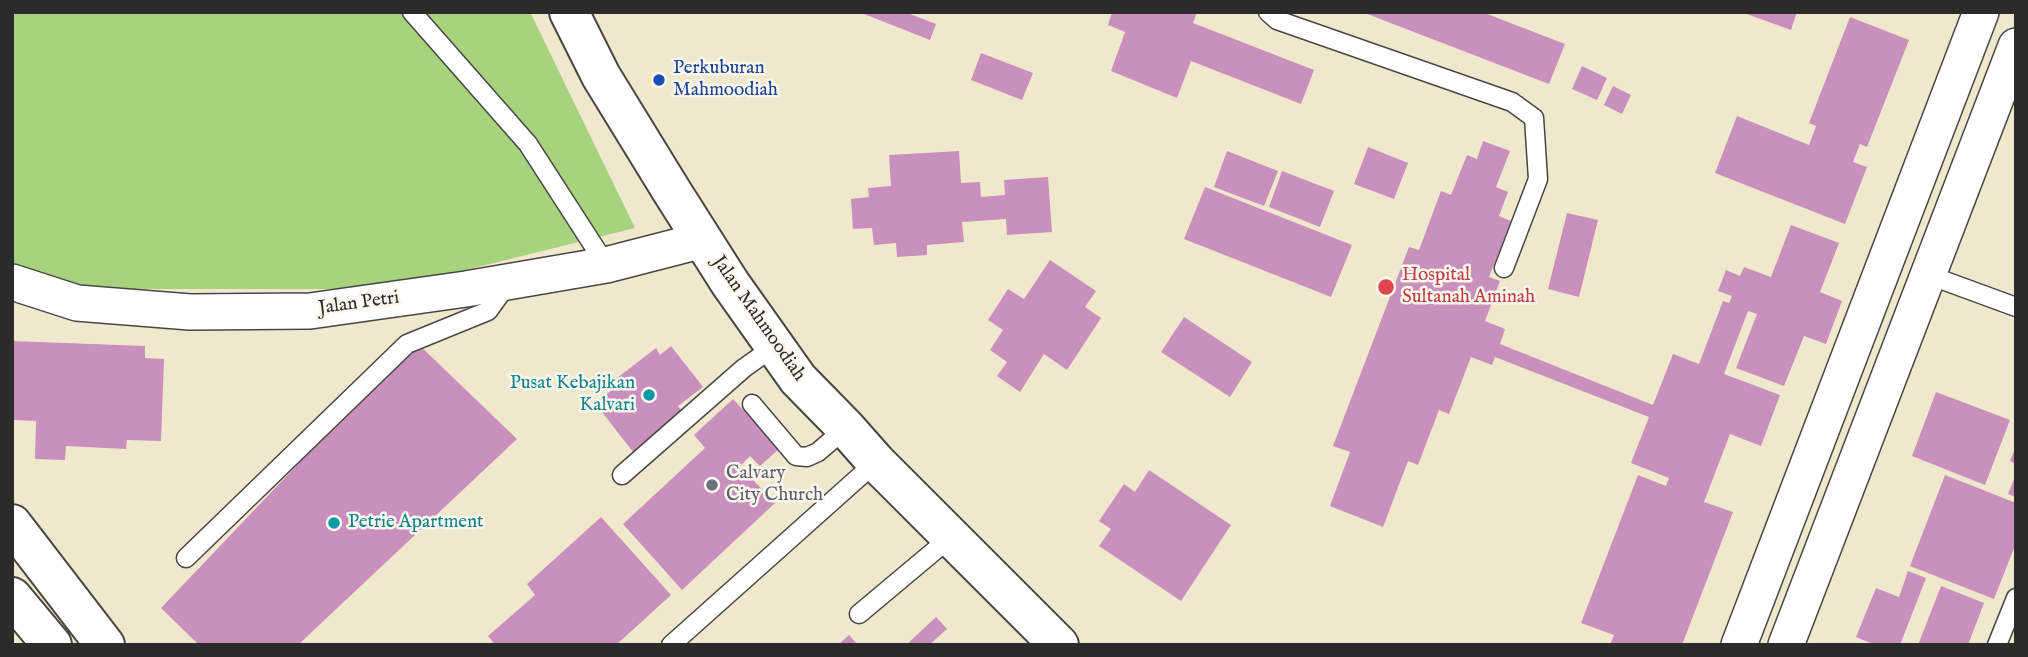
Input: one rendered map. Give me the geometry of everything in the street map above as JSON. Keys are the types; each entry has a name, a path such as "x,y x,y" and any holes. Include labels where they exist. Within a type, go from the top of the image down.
{"main road":[{"name":"Jalan Mahmoodiah","path":"569,12 601,76 703,240 798,379 876,462 1059,645"},
{"path":"601,76 603,12"},
{"path":"12,524 105,645"},
{"path":"12,597 52,645"}],"street":[{"path":"1739,645 1981,12"},
{"path":"1786,645 1926,274 2016,46"},
{"name":"Jalan Petri","path":"12,282 76,303 204,312 310,312 606,265 703,240"}],"lane":[{"path":"412,12 527,144 606,265"},
{"path":"1268,12 1277,20 1512,102 1534,118 1538,179 1504,268"},
{"path":"1926,274 2016,307"},
{"path":"187,558 407,344 488,311 510,281"},
{"path":"622,475 744,368 775,346"},
{"path":"752,404 796,456 807,457 818,452 846,428"},
{"path":"671,645 876,462"},
{"path":"859,614 951,537"},
{"path":"1997,645 2016,597"}],"green space":[{"path":"12,12 530,12 635,228 389,289 90,289 12,265"}],"building":[{"path":"859,12 905,12 936,24 930,40"},
{"path":"1112,12 1197,12 1193,23 1314,70 1301,104 1191,61 1177,98 1111,71 1125,32 1108,25"},
{"path":"1362,12 1482,12 1565,44 1549,84"},
{"path":"1741,12 1797,12 1791,30"},
{"path":"1850,17 1909,40 1867,147 1860,144 1853,162 1867,167 1845,224 1715,173 1737,116 1809,145 1816,126 1809,123"},
{"path":"981,53 1033,73 1022,100 971,80"},
{"path":"1582,66 1607,78 1597,100 1572,89"},
{"path":"1613,86 1631,95 1622,114 1604,105"},
{"path":"1483,141 1510,151 1496,187 1508,192 1499,216 1511,221 1489,277 1500,281 1485,321 1505,329 1500,344 1653,405 1673,354 1699,364 1723,301 1729,303 1732,296 1718,291 1726,270 1740,276 1744,267 1771,277 1791,225 1839,243 1820,292 1842,301 1826,344 1804,336 1784,386 1736,368 1757,314 1748,311 1724,374 1780,395 1761,446 1730,434 1704,502 1733,512 1682,645 1610,645 1614,635 1581,623 1638,475 1666,486 1669,478 1631,463 1649,417 1495,357 1492,365 1471,357 1449,414 1439,410 1418,465 1408,461 1383,527 1330,506 1350,452 1333,446 1409,247 1419,250 1441,191 1451,195 1467,155 1477,159"},
{"path":"1368,147 1408,163 1394,199 1354,184"},
{"path":"959,151 961,183 980,182 981,197 1005,195 1004,180 1048,177 1052,232 1007,235 1006,219 962,222 964,242 927,245 927,255 897,257 896,243 874,245 872,228 853,229 851,199 869,197 868,188 891,186 889,155"},
{"path":"1227,151 1278,171 1264,206 1214,187"},
{"path":"1282,171 1334,191 1320,227 1269,207"},
{"path":"1205,187 1352,245 1331,297 1184,239"},
{"path":"1567,213 1598,220 1579,297 1548,289"},
{"path":"1050,260 1096,291 1085,307 1101,318 1067,370 1044,354 1020,392 997,376 1007,362 990,350 1003,330 988,320 1008,289 1024,299"},
{"path":"1184,317 1252,362 1230,397 1161,352"},
{"path":"12,341 145,346 145,358 164,359 161,441 127,440 126,449 66,446 65,460 35,459 36,421 12,420"},
{"name":"Petrie Apartment","path":"415,341 517,439 298,645 199,645 161,608"},
{"name":"Pusat Kebajikan Kalvari","path":"671,346 703,387 678,406 684,413 633,452 595,403 621,383 617,378 656,348 660,355"},
{"path":"1936,392 2010,420 1985,485 1912,456"},
{"name":"Calvary City Church","path":"733,399 779,449 760,466 750,456 740,466 775,503 682,590 623,524 705,448 694,435"},
{"path":"2016,446 2016,464 2010,461"},
{"path":"1149,470 1231,525 1181,601 1099,546 1111,529 1099,521 1124,484 1135,492"},
{"path":"2016,474 2016,497 2008,494"},
{"path":"1945,475 2016,503 2016,543 1994,599 1910,566"},
{"path":"601,517 671,595 616,645 491,645 493,642 488,636 535,595 527,584"},
{"path":"1908,571 1926,578 1900,645 1875,645 1856,637 1876,588 1899,597"},
{"path":"1941,586 1984,603 1968,645 1918,645"},
{"path":"936,617 947,629 929,645 906,645"},
{"path":"849,635 858,645 838,645"}],"place":[{"name":"Perkuburan Mahmoodiah","path":"659,80"},
{"name":"Hospital Sultanah Aminah","path":"1386,287"},
{"name":"Pusat Kebajikan Kalvari","path":"649,395"},
{"name":"Calvary City Church","path":"712,485"},
{"name":"Petrie Apartment","path":"334,523"}]}
